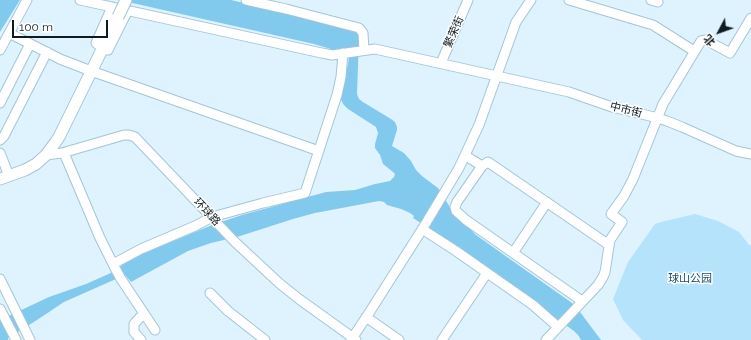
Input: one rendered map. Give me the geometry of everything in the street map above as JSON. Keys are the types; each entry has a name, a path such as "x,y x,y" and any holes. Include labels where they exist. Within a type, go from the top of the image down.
{"main road":[{"path":"5,178 30,167 46,155 59,136 91,72 102,48 115,12 127,5"}],"street":[{"path":"0,50 27,0"},
{"path":"80,0 115,12"},
{"path":"246,0 359,28 363,33 363,50"},
{"name":"繁荣街","path":"441,63 468,0"},
{"path":"353,339 423,229 466,156 479,125 516,22 531,0"},
{"path":"569,0 653,25 694,51"},
{"path":"599,9 602,0"},
{"path":"102,48 108,50 127,5"},
{"name":"中市街","path":"127,5 317,52 332,54 375,49 569,92 612,107 658,118 682,126 736,151 751,154"},
{"path":"546,340 598,285 603,277 610,240 622,222 611,214 634,179 663,104 694,51 701,41 706,40 730,53 751,18"},
{"path":"9,33 60,59 91,72 319,151"},
{"path":"0,103 30,44"},
{"path":"0,140 4,136 47,52"},
{"path":"114,266 141,249 213,219 263,203 305,193 337,95 344,53"},
{"name":"环球路","path":"46,155 64,153 124,135 132,136 138,140 235,242 279,283 353,339"},
{"path":"0,153 5,178"},
{"path":"64,153 100,238 114,266 155,330"},
{"path":"466,156 482,166"},
{"path":"580,304 513,253 466,220 456,211 455,207 457,202 482,166 488,162 609,245"},
{"path":"513,253 548,202"},
{"path":"423,229 488,273 559,325"},
{"path":"442,340 488,273"},
{"path":"0,279 29,337"},
{"path":"210,293 228,311 265,340"},
{"path":"0,309 15,340"},
{"path":"141,340 134,332 134,324 144,313"},
{"path":"366,317 398,340"}],"green space":[{"name":"球山公园","path":"695,214 718,221 739,232 751,246 751,340 642,340 623,320 613,299 628,262 655,224"}],"shaded area":[{"path":"0,0 20,0 0,32"},
{"path":"119,0 231,0 355,29 359,38 357,94 359,99 363,102 395,122 397,130 392,146 404,153 416,170 438,188 453,212 476,235 572,303 601,340 581,340 574,331 453,244 413,218 414,216 410,213 379,201 315,213 188,251 131,282 125,275 64,302 8,338 8,340 0,340 0,320 49,297 86,284 113,272 130,259 212,225 242,215 326,192 355,190 390,181 394,177 395,174 383,164 380,155 375,148 378,133 376,127 348,109 343,104 340,97 348,64 349,57 347,52"}]}
